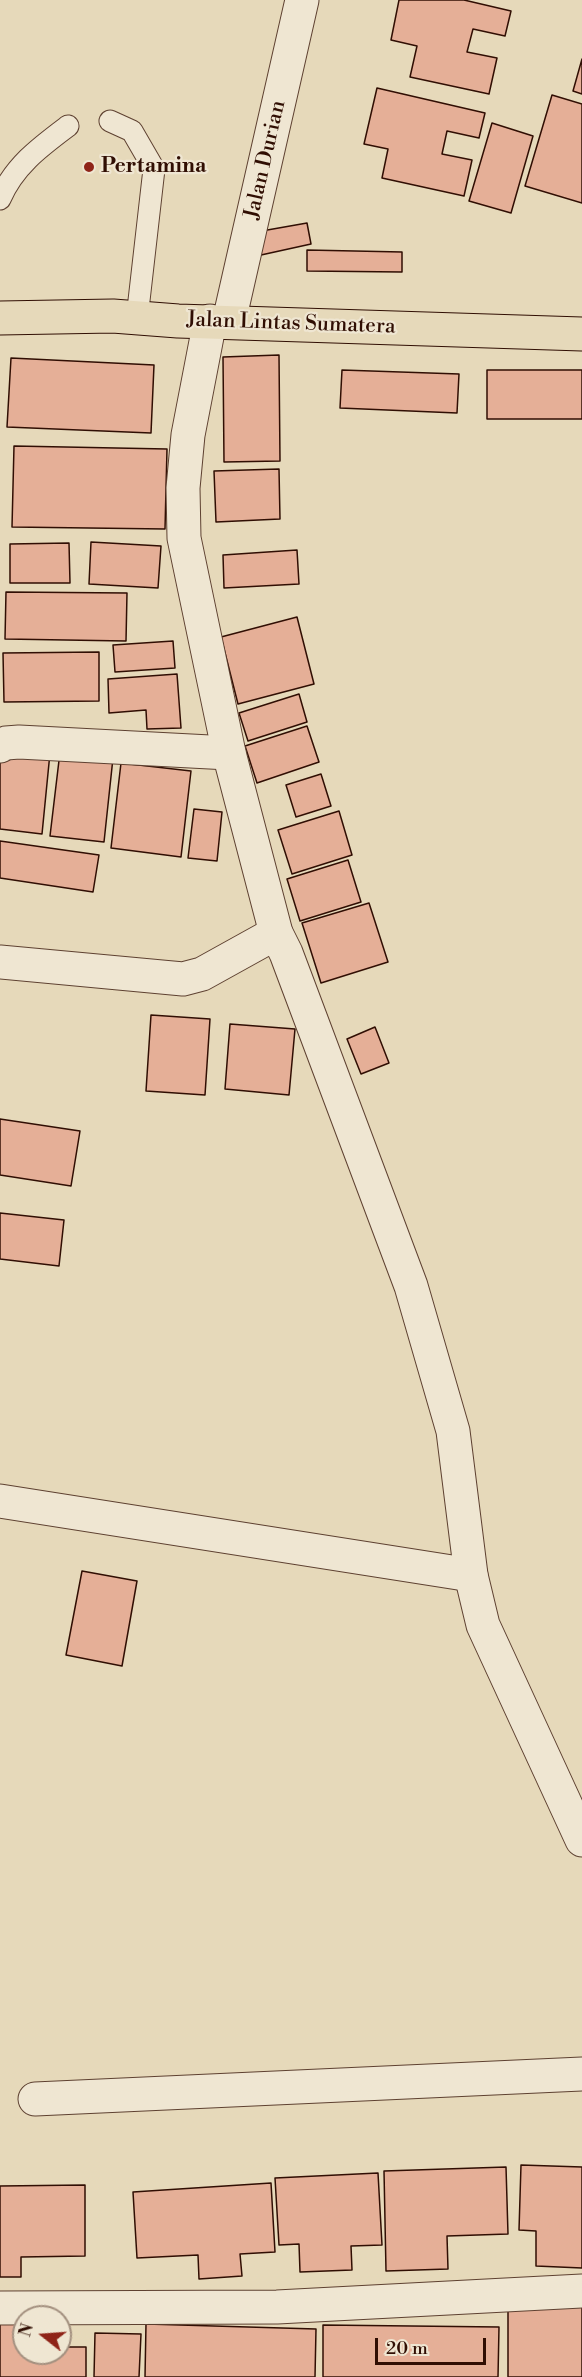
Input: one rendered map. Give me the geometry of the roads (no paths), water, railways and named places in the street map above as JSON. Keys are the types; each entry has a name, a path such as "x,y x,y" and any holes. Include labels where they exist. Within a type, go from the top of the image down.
{"highway":[{"name":"Jalan Lintas Sumatera","path":"0,318 137,318 582,334"}],"street":[{"name":"Jalan Durian","path":"302,0 188,435 183,488 184,538 230,753 276,933 286,953 411,1286 453,1431 471,1575 483,1625 582,1840"},
{"path":"0,746 19,742 230,753"},
{"path":"0,962 183,979 202,974 276,933"},
{"path":"0,1501 471,1575"},
{"path":"35,2099 582,2074"},
{"path":"0,2308 277,2307 582,2291"}],"lane":[{"path":"110,121 132,131 154,169 137,318"},
{"path":"0,199 7,182 32,153 68,126"}],"place":[{"name":"Pertamina","path":"89,167"}]}
